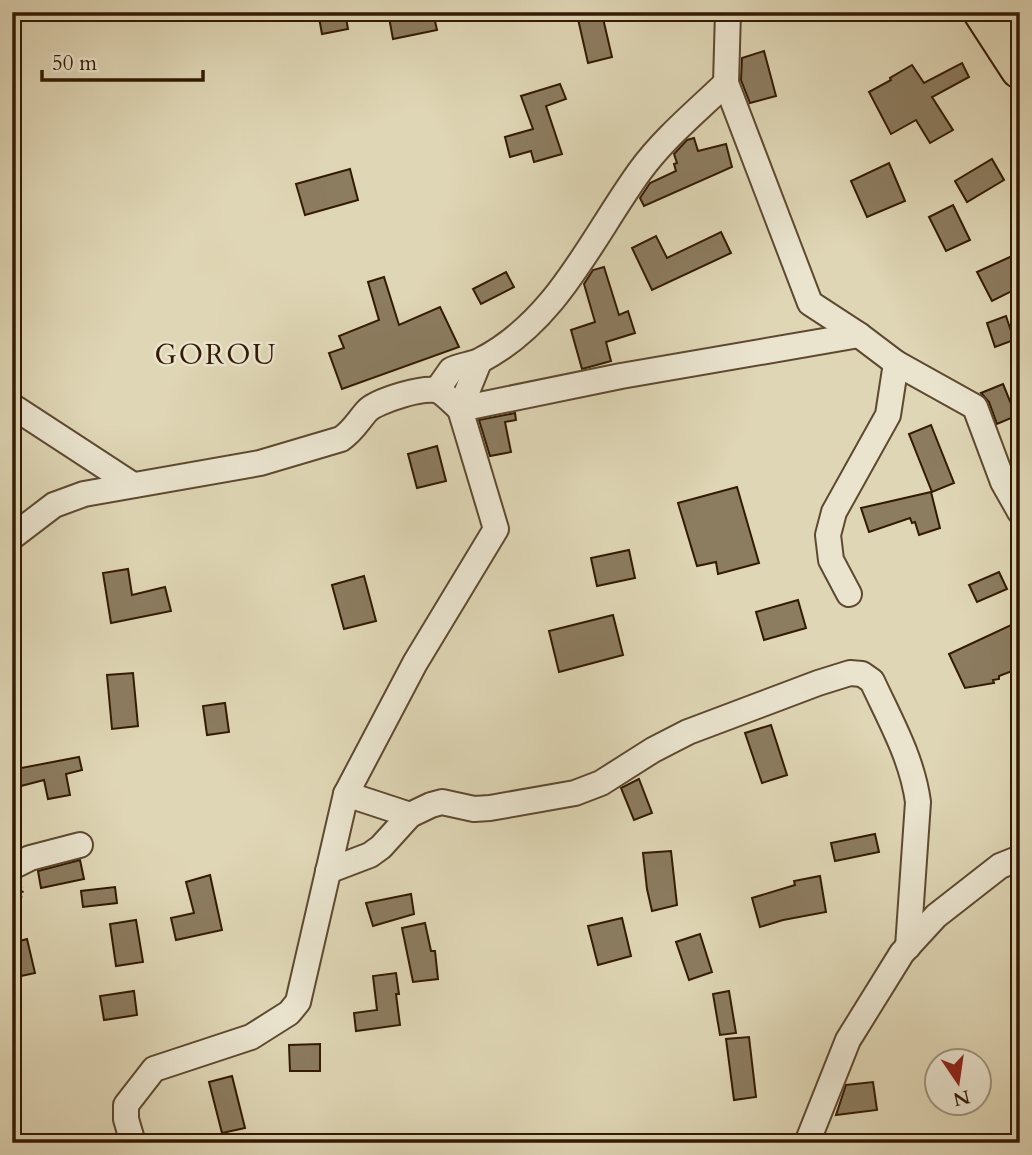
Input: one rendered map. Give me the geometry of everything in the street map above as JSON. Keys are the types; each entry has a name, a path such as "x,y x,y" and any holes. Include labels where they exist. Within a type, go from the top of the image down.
{"main road":[{"path":"983,12 1020,69"}],"street":[{"path":"728,12 726,83 810,303 896,363 975,407 1003,482 1020,512"},
{"path":"438,390 451,370 479,362 511,342 538,317 572,275 641,170 660,147 726,83"},
{"path":"460,409 621,376 859,335"},
{"path":"460,409 479,362"},
{"path":"849,594 831,560 828,535 834,512 888,415 896,363"},
{"path":"12,537 54,505 85,494 260,463 341,439 379,402 429,390 438,390 460,409 496,529 415,663 346,794 298,1002 289,1013 251,1037 153,1069 126,1105 126,1119 133,1143"},
{"path":"12,406 133,485"},
{"path":"328,871 370,855 381,847 410,815 442,802 474,809 490,808 575,793 601,783 653,750 688,732 818,682 850,673 862,674 872,681 905,751 915,783 918,802 908,947"},
{"path":"346,794 410,815"},
{"path":"12,867 30,858 80,845"},
{"path":"807,1143 848,1040 908,947 936,916 1000,866 1020,858"}],"building":[{"path":"318,12 345,12 348,29 322,34"},
{"path":"388,12 433,12 437,30 393,39"},
{"path":"602,14 612,57 588,63 578,19"},
{"path":"764,51 776,96 750,103 741,80 742,58"},
{"path":"962,63 969,77 932,97 953,130 930,143 916,120 891,134 869,92 912,65 924,83"},
{"path":"560,84 566,99 546,106 562,154 534,162 531,151 510,157 505,137 533,129 521,96"},
{"path":"694,138 698,151 726,144 732,167 644,206 640,198 650,183 676,171 674,154 687,140"},
{"path":"992,159 1004,180 967,202 955,181"},
{"path":"889,163 905,201 867,217 851,181"},
{"path":"350,169 358,200 305,215 296,184"},
{"path":"953,205 970,240 946,251 929,217"},
{"path":"721,232 731,253 652,290 632,248 656,236 667,258"},
{"path":"1012,256 1020,272 1020,287 992,301 977,272"},
{"path":"604,267 619,315 628,311 635,333 606,342 611,361 582,369 571,330 595,322 584,284 593,270"},
{"path":"506,272 514,287 481,304 473,289"},
{"path":"384,277 399,325 440,307 459,347 342,389 329,353 344,348 339,336 379,320 368,282"},
{"path":"1006,316 1014,340 995,347 987,323"},
{"path":"1003,384 1016,416 997,424 989,402 981,393"},
{"path":"515,413 516,420 505,422 511,452 490,456 479,420"},
{"path":"931,425 954,483 932,492 909,434"},
{"path":"437,446 446,481 417,488 408,454"},
{"path":"737,487 759,563 718,574 716,562 697,566 678,503"},
{"path":"931,492 940,528 919,535 915,522 912,523 910,518 869,532 861,508"},
{"path":"629,550 635,578 597,586 591,558"},
{"path":"128,569 132,595 165,587 171,611 111,623 103,573"},
{"path":"999,572 1007,589 977,602 969,585"},
{"path":"364,576 376,621 344,629 332,585"},
{"path":"798,600 806,628 764,640 756,612"},
{"path":"613,615 623,655 559,672 549,631"},
{"path":"1020,621 1020,668 999,676 999,679 993,680 994,683 965,688 949,654"},
{"path":"133,673 138,726 112,729 107,675"},
{"path":"225,703 229,732 207,735 203,706"},
{"path":"771,725 787,775 762,783 745,733"},
{"path":"79,757 82,770 66,774 70,795 48,799 44,780 21,786 16,769"},
{"path":"639,779 652,813 634,820 621,788"},
{"path":"875,834 879,852 835,861 831,843"},
{"path":"671,851 677,905 652,911 643,853"},
{"path":"80,860 84,879 41,888 38,871"},
{"path":"210,875 222,930 176,940 171,918 194,913 186,882"},
{"path":"820,876 826,912 760,927 752,898 795,885 794,881"},
{"path":"115,887 117,903 83,907 81,891"},
{"path":"411,894 414,914 373,926 366,903"},
{"path":"622,918 631,956 598,965 588,926"},
{"path":"136,920 143,962 116,966 110,924"},
{"path":"425,923 431,951 435,951 438,979 413,982 402,928"},
{"path":"700,934 712,972 689,980 676,942"},
{"path":"27,939 35,973 12,978 12,943"},
{"path":"396,973 400,1025 356,1031 354,1013 377,1010 373,976"},
{"path":"134,991 137,1015 104,1020 100,996"},
{"path":"729,991 736,1033 720,1035 713,994"},
{"path":"749,1037 756,1097 734,1100 726,1039"},
{"path":"320,1044 320,1071 290,1071 289,1045"},
{"path":"232,1076 245,1128 222,1133 209,1082"},
{"path":"873,1082 877,1110 836,1115 846,1085"}],"district":[{"name":"GOROU","path":"216,354"}]}
